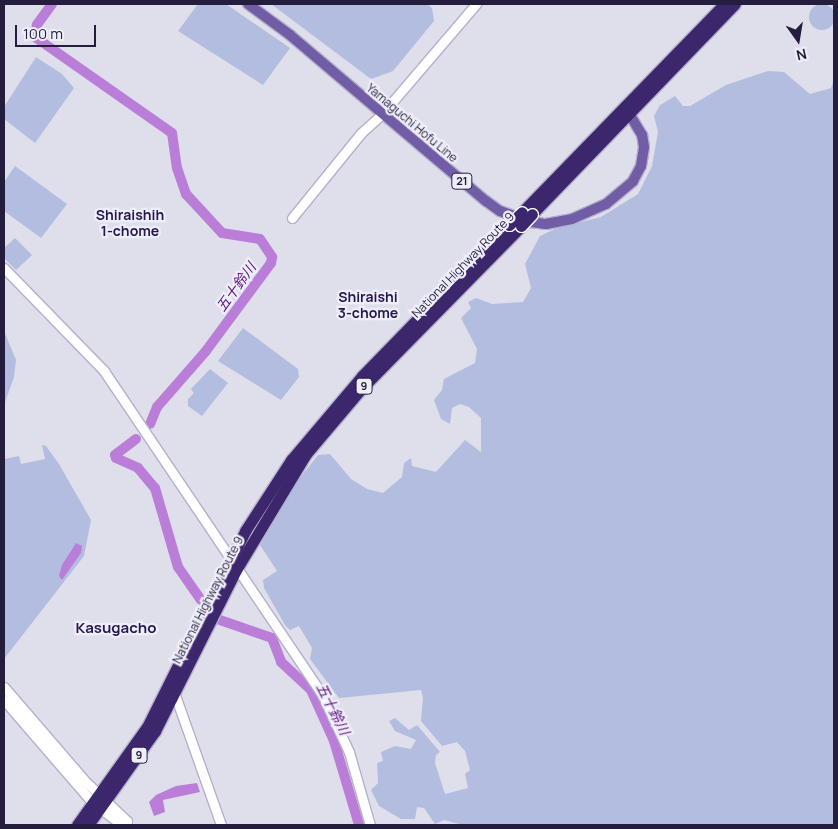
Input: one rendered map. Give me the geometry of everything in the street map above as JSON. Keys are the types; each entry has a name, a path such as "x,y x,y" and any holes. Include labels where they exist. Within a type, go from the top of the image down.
{"highway":[{"name":"National Highway Route 9","path":"628,110 724,4"},
{"name":"National Highway Route 9","path":"88,825 100,802 147,727 272,489 322,421 735,4"},
{"name":"National Highway Route 9","path":"77,825 100,802 175,695 233,565"}],"main road":[{"name":"Yamaguchi Hofu Line","path":"248,4 290,35 500,211 546,224 572,219 598,208 633,181 642,166 644,146 628,110"}],"street":[{"path":"292,218 361,133 382,114 476,4"},
{"path":"4,268 104,371 330,709 349,752 370,825"},
{"path":"4,687 100,802"},
{"path":"175,695 221,825"},
{"path":"4,700 100,802"}],"shaded area":[{"path":"198,4 226,4 290,48 263,85 178,31"},
{"path":"271,4 427,4 432,8 434,21 393,71 371,79"},
{"path":"822,4 831,8 835,17 831,26 822,30 813,26 809,17 813,8"},
{"path":"36,57 62,74 74,88 35,143 4,119 4,107"},
{"path":"768,71 784,72 810,94 831,88 834,79 834,825 463,825 444,820 435,824 424,808 417,807 415,819 401,819 379,806 371,790 378,783 377,763 383,761 381,752 395,746 411,749 416,740 395,731 389,721 395,718 409,730 417,725 440,752 436,755 435,763 445,794 468,788 465,774 470,770 465,751 457,742 442,746 421,721 423,698 421,690 339,698 310,659 312,648 299,626 290,630 285,625 264,588 263,580 277,571 260,545 296,483 318,455 330,454 351,479 367,489 383,493 402,477 404,463 411,458 412,466 436,472 465,440 481,452 481,418 469,407 460,404 452,408 450,424 441,419 434,400 442,390 444,379 475,363 477,349 461,318 471,308 468,302 476,298 492,304 523,302 531,288 525,264 540,236 557,228 601,217 638,194 652,166 658,132 654,116 660,105 675,96 683,106 690,106 726,85"},
{"path":"15,166 67,204 41,238 4,211 4,182"},
{"path":"15,238 32,255 16,270 4,258 4,248"},
{"path":"243,328 298,369 299,377 281,400 218,361"},
{"path":"4,331 16,360 14,377 4,405"},
{"path":"210,369 228,383 202,416 188,406 188,399 194,393 191,389"},
{"path":"42,445 46,446 59,464 91,520 84,556 4,659 4,459 19,456 21,464 45,459"},
{"path":"76,543 82,546 81,553 62,580 59,576 62,565"},
{"path":"197,783 200,792 163,800 165,812 154,816 149,802 156,795 176,786"}],"waterway":[{"name":"五十鈴川","path":"52,4 37,25 35,37 172,133 177,168 186,194 222,233 260,239 272,257 271,263 206,351 157,407 150,424"},
{"name":"五十鈴川","path":"136,439 115,455 116,458 138,468 155,488 178,567 201,600"},
{"name":"五十鈴川","path":"220,620 272,638 281,662 311,690 334,741 359,825"}],"district":[{"name":"Shiraishih 1-chome","path":"130,224"},
{"name":"Shiraishi 3-chome","path":"368,306"},
{"name":"Kasugacho","path":"116,628"}]}
